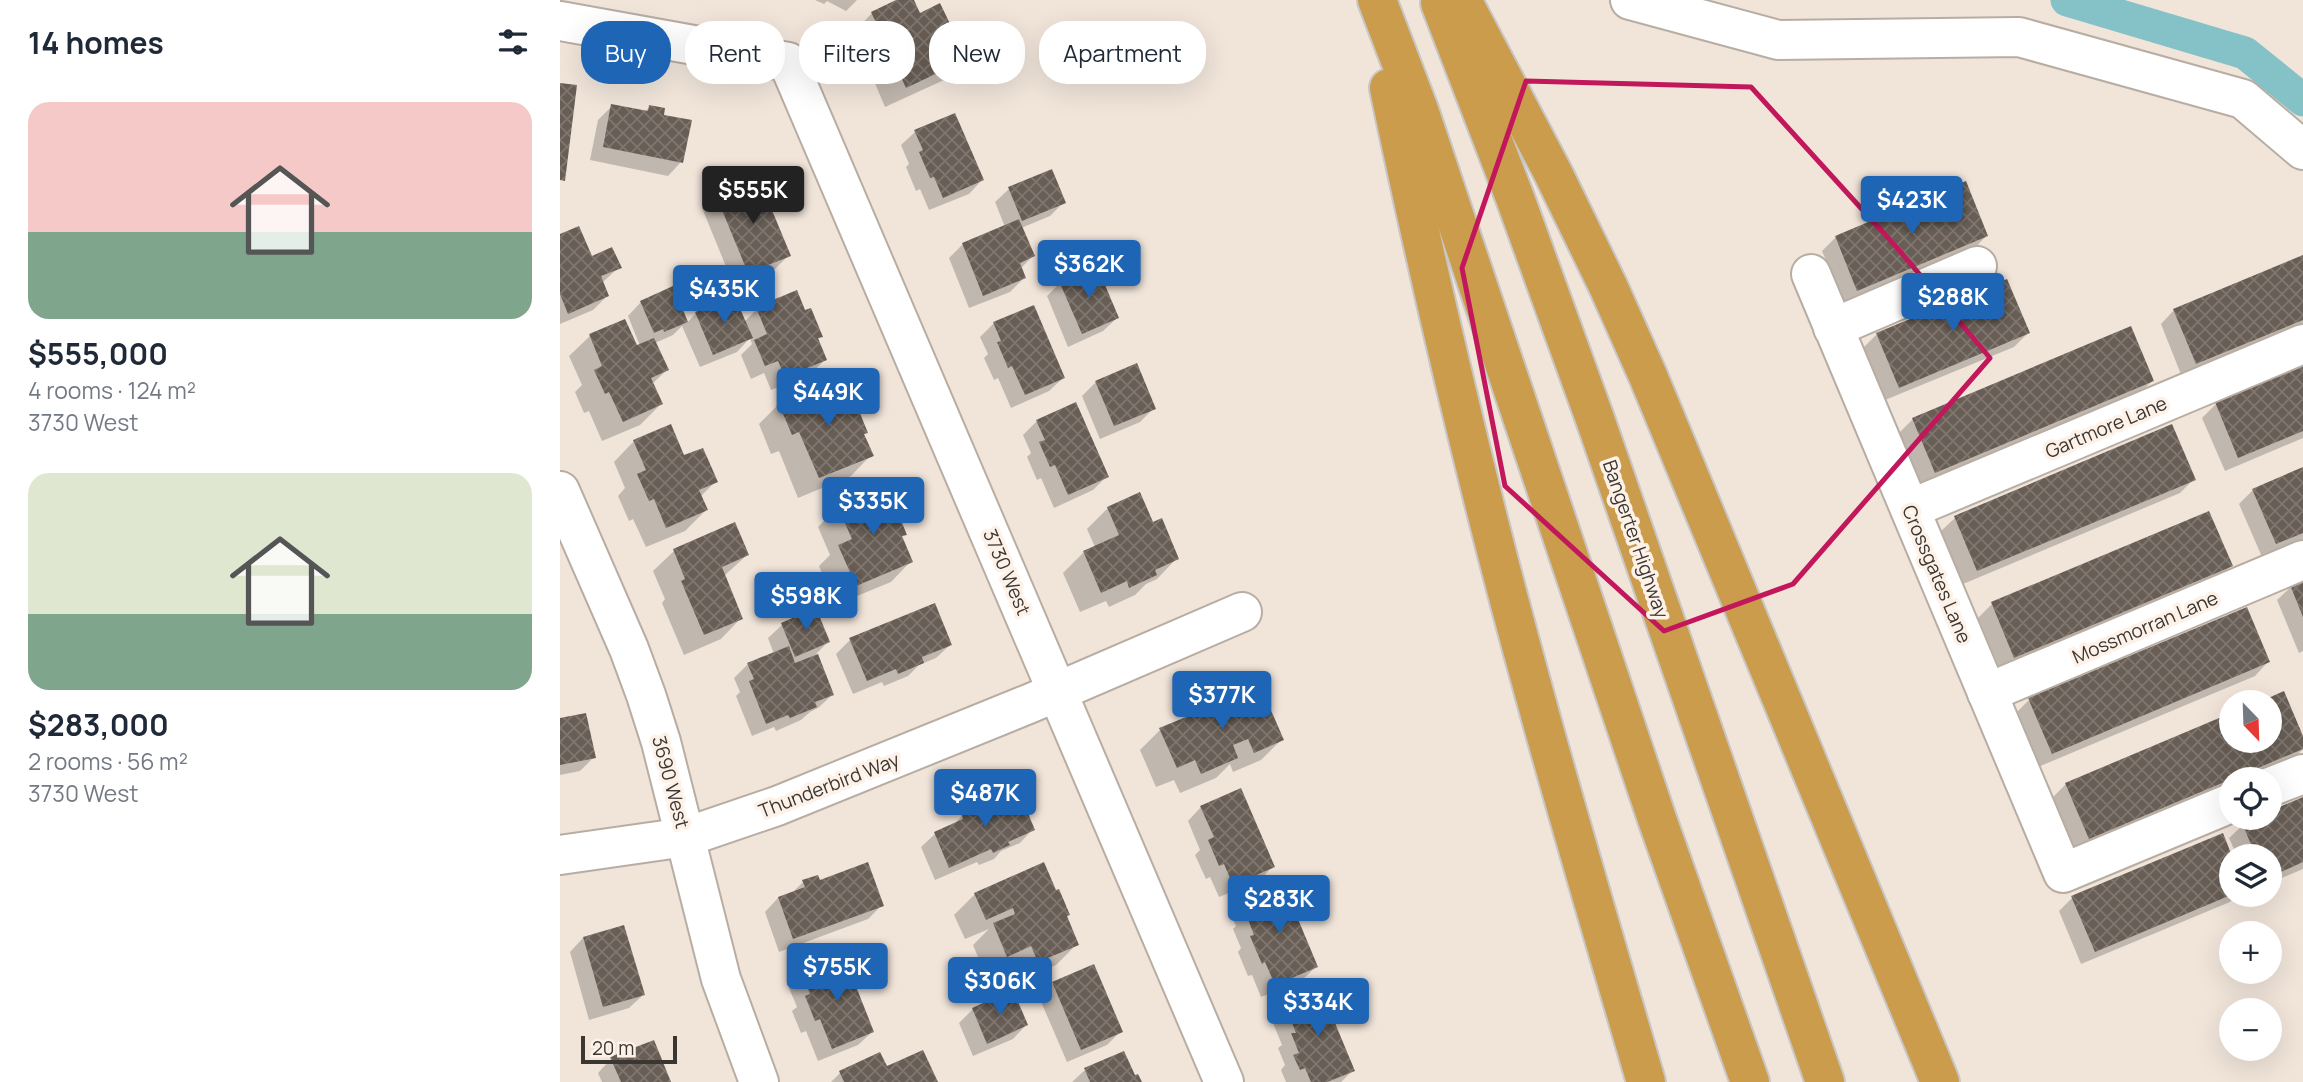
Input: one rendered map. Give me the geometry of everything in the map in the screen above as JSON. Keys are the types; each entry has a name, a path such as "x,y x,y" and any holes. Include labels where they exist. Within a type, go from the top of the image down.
{"highway":[{"path":"1371,0 1483,497 1535,698 1646,1082"},
{"path":"1377,0 1419,110 1618,704 1750,1082"},
{"name":"Bangerter Highway","path":"1438,0 1515,198 1595,419 1825,1082"},
{"path":"1462,0 1553,173 1648,376 1940,1082"}],"street":[{"path":"1630,0 1778,40 2020,37 2244,99 2303,150"},
{"name":"3730 West","path":"560,21 788,62 1224,1082"},
{"path":"1833,328 1977,266"},
{"name":"Crossgates Lane","path":"1811,274 2063,873 2219,808"},
{"name":"Gartmore Lane","path":"1910,509 2303,344"},
{"name":"3690 West","path":"560,491 642,683 661,742 721,979 759,1082"},
{"name":"Mossmorran Lane","path":"1987,694 2303,560"},
{"name":"Thunderbird Way","path":"560,855 686,837 777,806 1058,692 1242,612"},
{"path":"2282,782 2303,774"}],"highlighted area":[{"path":"1526,81 1751,87 1899,250 1990,358 1793,584 1664,631 1505,486 1462,268"}],"building":[{"path":"896,0 914,0 920,13 940,3 949,21 929,21 929,77 915,84 915,21 875,21 871,12"},
{"path":"560,83 577,85 565,181 560,180"},
{"path":"611,104 648,111 649,105 665,108 664,115 692,120 683,163 603,147"},
{"path":"955,113 984,180 943,198 934,177 930,178 919,152 923,150 914,130"},
{"path":"1052,169 1066,203 1022,221 1008,187"},
{"path":"752,177 764,204 769,203 791,256 748,273 715,193"},
{"path":"1966,181 1988,236 1857,291 1835,236"},
{"path":"1019,219 1035,256 1020,263 1026,278 983,296 962,243"},
{"path":"579,226 592,256 612,247 622,268 601,276 609,296 568,314 560,294 560,234"},
{"path":"2303,255 2303,320 2196,364 2173,309"},
{"path":"1097,266 1119,318 1082,334 1059,281"},
{"path":"2007,279 2030,333 1899,388 1876,333"},
{"path":"673,286 688,322 664,332 663,329 654,333 640,301"},
{"path":"797,290 805,310 811,308 823,337 818,338 827,360 785,377 778,361 765,366 754,340 767,334 756,307"},
{"path":"734,295 753,338 713,355 695,312"},
{"path":"1034,305 1065,378 1025,395 1012,366 1008,368 997,342 1001,341 993,322"},
{"path":"625,319 637,345 654,338 669,370 651,378 663,404 623,422 609,392 605,394 594,370 602,366 589,334"},
{"path":"2131,326 2154,381 1935,473 1912,418"},
{"path":"1137,363 1156,409 1114,426 1095,381"},
{"path":"2303,366 2303,431 2238,458 2215,402"},
{"path":"836,379 846,405 855,401 868,433 864,434 874,456 819,478 799,432 792,435 778,402"},
{"path":"1076,402 1109,477 1068,495 1055,465 1050,467 1039,442 1045,440 1036,420"},
{"path":"671,424 684,455 703,448 718,482 699,490 708,510 666,528 654,499 649,501 637,474 646,470 633,440"},
{"path":"2172,424 2196,480 1977,571 1954,516"},
{"path":"2303,467 2303,533 2276,544 2252,489"},
{"path":"882,487 889,505 894,503 907,535 902,536 913,562 856,586 838,545 852,539 837,505"},
{"path":"1140,492 1153,522 1162,518 1179,559 1155,570 1157,575 1129,588 1127,581 1101,593 1083,551 1119,535 1107,507"},
{"path":"2209,511 2233,566 2014,658 1991,602"},
{"path":"735,522 749,555 722,567 743,619 704,635 681,581 685,579 673,549"},
{"path":"2303,580 2303,617 2290,585"},
{"path":"935,603 952,645 922,657 924,663 898,674 896,669 867,681 849,638"},
{"path":"2247,607 2270,662 2052,754 2028,698"},
{"path":"816,608 830,642 795,657 781,623"},
{"path":"789,646 795,663 818,654 834,695 815,702 817,707 766,724 749,681 754,679 747,663"},
{"path":"1260,685 1284,740 1254,753 1248,739 1233,745 1238,758 1201,774 1195,760 1177,768 1159,728 1191,715 1190,711 1214,700 1216,704"},
{"path":"2284,691 2303,736 2303,749 2260,767 2219,767 2219,784 2089,839 2065,783 2219,718 2219,753 2282,753"},
{"path":"586,713 596,758 560,765 560,718"},
{"path":"1241,788 1275,867 1233,885 1224,864 1219,866 1208,840 1214,837 1200,806"},
{"path":"1018,789 1035,830 1008,842 1010,845 993,853 991,849 949,868 934,832 963,819 961,814"},
{"path":"2303,797 2303,862 2282,872 2282,844 2251,844 2245,830 2282,830 2282,806"},
{"path":"2223,833 2227,844 2219,844 2219,900 2095,952 2071,896"},
{"path":"868,862 884,906 793,939 778,897 805,887 802,880 818,875 820,880"},
{"path":"1044,862 1070,915 1067,916 1079,945 1038,962 1031,946 1007,957 993,923 1015,914 1013,908 986,920 974,893"},
{"path":"1283,883 1318,967 1275,985 1250,936 1254,935 1244,900"},
{"path":"624,925 645,995 603,1007 583,937"},
{"path":"844,956 874,1032 832,1049 820,1019 815,1021 805,996 810,994 802,973"},
{"path":"1094,964 1123,1032 1081,1050 1052,982"},
{"path":"1320,987 1355,1071 1327,1082 1311,1082 1305,1068 1300,1070 1293,1055 1299,1053 1291,1033 1296,1033 1284,1002"},
{"path":"1013,990 1028,1025 987,1044 972,1008"},
{"path":"654,1040 671,1082 621,1082 610,1057"},
{"path":"923,1050 938,1082 844,1082 839,1071 880,1052 887,1066"},
{"path":"1124,1051 1135,1075 1138,1074 1142,1082 1090,1082 1084,1068"}],"waterway":[{"path":"2067,0 2245,53 2303,100"}]}
